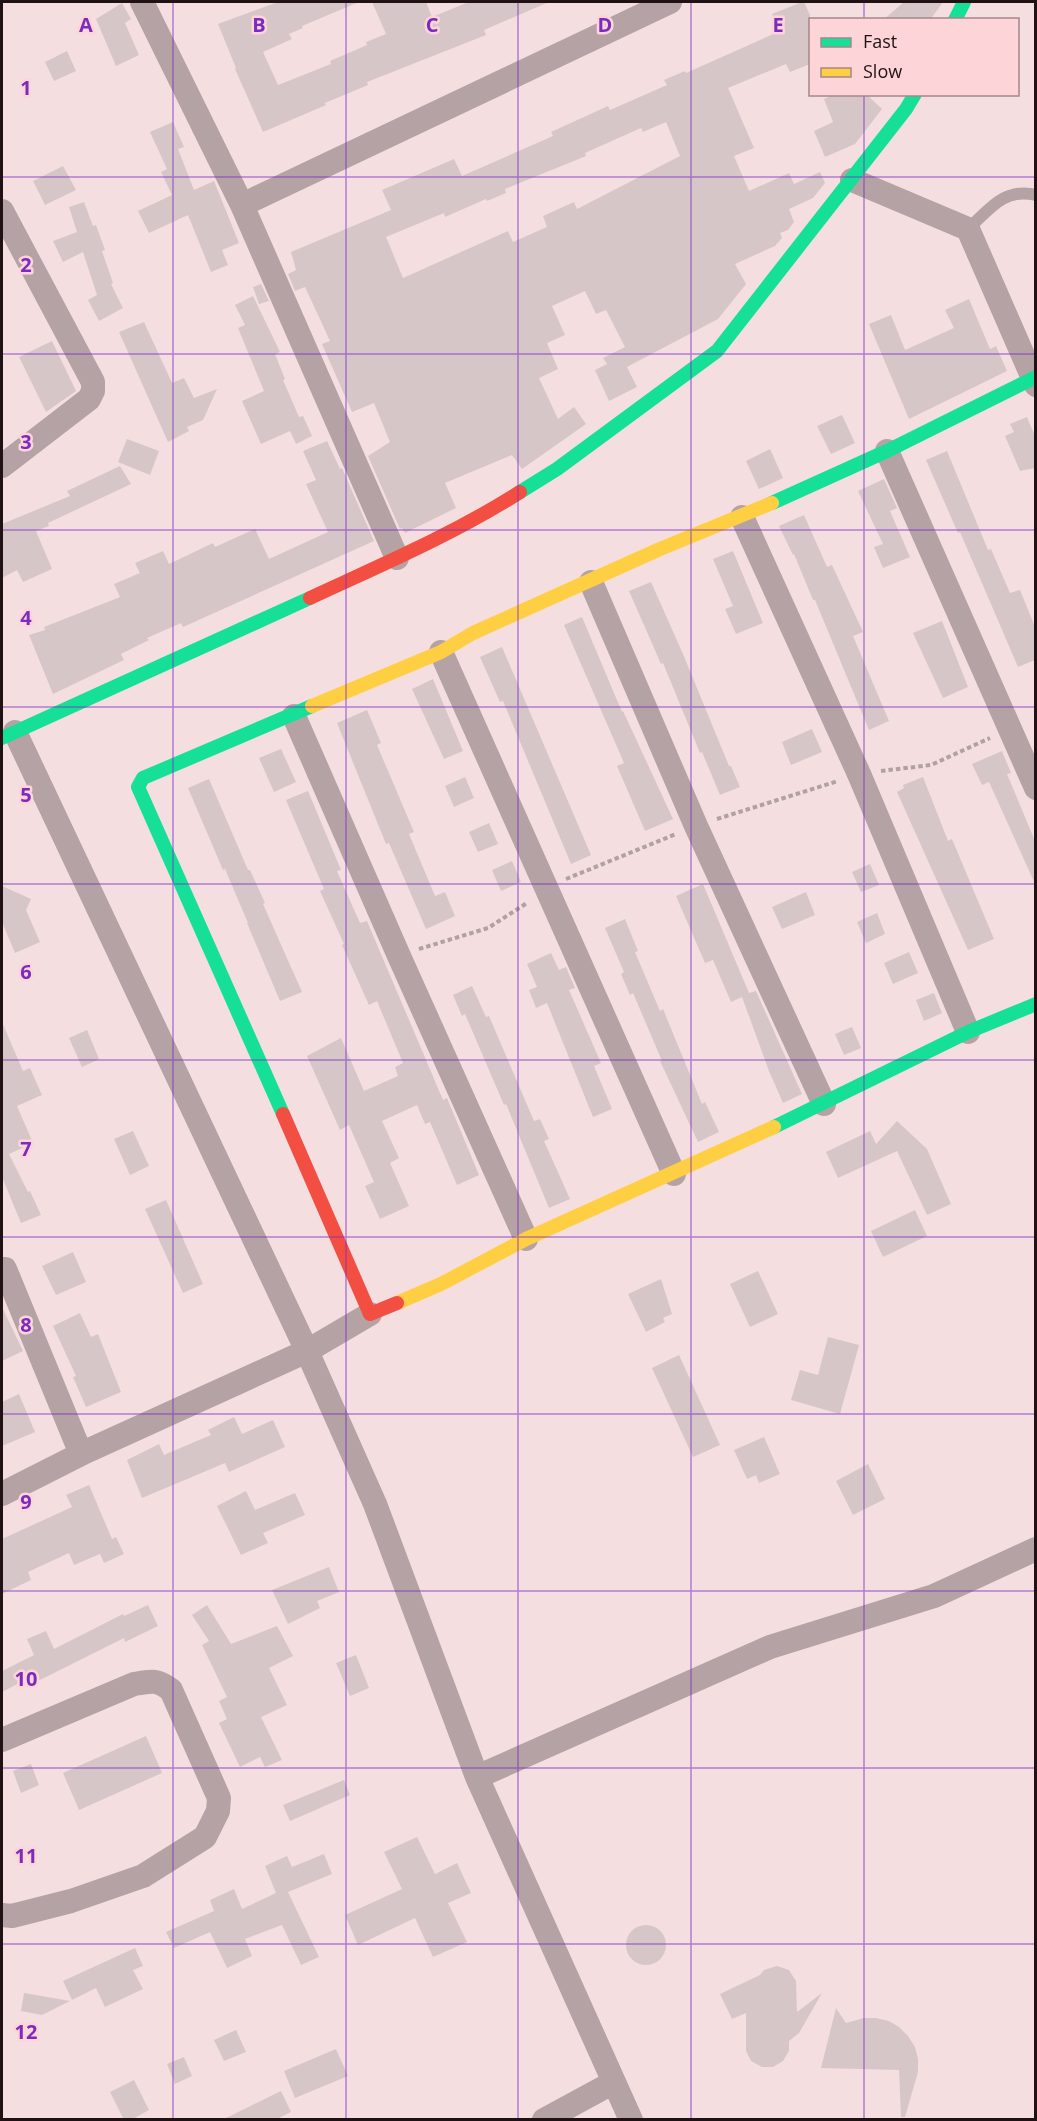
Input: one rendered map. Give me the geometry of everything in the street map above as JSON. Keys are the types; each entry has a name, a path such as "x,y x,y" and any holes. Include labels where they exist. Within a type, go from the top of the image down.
{"street":[{"path":"142,2 242,206 397,558"},
{"path":"242,206 670,2"},
{"path":"956,18 964,2"},
{"path":"631,2120 477,1777 375,1504 307,1351 8,735 397,558 489,512 557,469 717,351 852,180 914,96"},
{"path":"370,1314 138,787 143,778 441,652 473,633 591,582 660,549 742,517 1034,380 968,229 852,180"},
{"path":"2,211 93,382 93,391 89,399 2,466"},
{"path":"886,451 1035,788"},
{"path":"742,517 859,774 968,1032"},
{"path":"591,582 696,826 824,1104"},
{"path":"441,652 674,1174"},
{"path":"294,716 526,1239"},
{"path":"2,1494 81,1454 307,1351 370,1314 441,1284 526,1239 674,1174 824,1104 968,1032 1035,1004"},
{"path":"2,1269 5,1269 81,1454"},
{"path":"477,1777 770,1647 934,1596 1035,1549"},
{"path":"2,1740 134,1684 151,1681 162,1683 171,1690 219,1798 218,1811 206,1837 143,1876 71,1901 12,1916 2,1915"},
{"path":"544,2120 614,2082"}],"lane":[{"path":"968,229 1002,198 1026,192 1035,195"}],"building":[{"path":"278,2 359,2 302,26 303,28 289,34 292,39 263,52 278,85 331,64 330,61 386,34 372,2 426,2 432,17 469,2 549,2 484,30 486,35 367,82 368,85 263,132 218,24"},
{"path":"804,2 810,15 809,64 790,72 786,64 728,88 754,148 734,156 749,191 789,173 794,184 820,172 825,183 813,198 789,209 794,222 788,230 780,233 782,238 775,246 735,264 746,284 718,319 627,367 637,387 609,401 595,370 607,364 603,358 625,347 606,310 596,314 585,291 552,306 565,335 547,343 558,369 539,378 558,419 574,407 586,424 522,469 512,455 445,483 456,508 405,533 402,528 400,529 368,456 390,442 374,403 352,412 322,344 330,341 305,287 295,291 288,274 296,270 291,252 391,210 382,190 454,159 462,176 553,136 551,132 608,106 610,110 667,85 664,80 685,71 686,73 780,31 772,14","holes":["666,122 680,156 577,209 574,202 543,216 547,227 513,242 508,231 403,278 386,237 444,213 445,217 486,199 487,201 506,193 505,189 586,156 585,153 641,128 643,132"]},
{"path":"904,2 943,2 931,18 885,18"},
{"path":"122,3 131,19 125,23 139,55 116,66 96,19"},
{"path":"67,51 76,71 54,81 45,62"},
{"path":"831,96 868,96 882,109 855,144 825,157 814,131 833,122 824,99"},
{"path":"173,122 184,147 178,149 194,190 214,181 239,243 222,250 228,265 211,272 188,215 149,233 138,211 172,195 161,172 167,169 150,132"},
{"path":"63,166 76,190 45,205 33,181"},
{"path":"84,202 93,226 96,225 105,250 102,251 113,283 111,284 123,308 99,321 88,300 97,295 83,252 63,262 53,241 77,232 69,207"},
{"path":"261,284 269,301 259,304 253,287"},
{"path":"253,296 280,352 275,354 285,379 283,380 299,417 303,416 312,436 296,444 290,431 261,444 242,401 264,391 238,328 245,325 235,305"},
{"path":"969,299 990,349 996,346 1007,371 909,419 869,324 891,315 905,350 954,328 945,310"},
{"path":"144,322 172,383 184,378 194,398 217,389 203,420 187,427 189,431 168,442 119,332"},
{"path":"52,341 76,391 46,412 19,357"},
{"path":"842,415 855,443 831,454 817,426"},
{"path":"1027,417 1035,436 1035,468 1020,471 1005,436 1014,432 1010,424"},
{"path":"127,439 159,451 150,475 118,462"},
{"path":"327,441 340,469 342,468 374,541 183,627 181,623 147,638 149,640 121,654 124,660 53,694 29,635 120,597 114,584 140,573 135,563 163,551 169,564 213,543 215,547 255,529 269,559 328,532 306,484 316,480 303,451"},
{"path":"770,449 783,478 759,489 746,461"},
{"path":"947,451 988,550 991,549 1010,593 1020,590 1035,627 1035,660 1018,667 960,532 958,533 926,460"},
{"path":"120,466 131,484 48,523 49,526 36,531 52,569 23,582 17,570 2,578 2,524 70,496 67,491"},
{"path":"884,479 897,508 890,511 910,557 883,568 874,547 883,544 858,491"},
{"path":"804,515 827,567 832,565 863,632 853,636 889,721 869,730 815,600 779,526"},
{"path":"733,551 763,623 736,634 725,609 733,606 713,559"},
{"path":"651,582 740,787 720,795 629,591"},
{"path":"582,617 622,712 673,819 645,831 617,766 624,763 564,625"},
{"path":"942,621 968,687 943,698 913,633"},
{"path":"502,647 591,855 571,864 503,701 500,702 480,657"},
{"path":"433,679 463,751 444,759 412,689"},
{"path":"367,710 381,743 377,745 414,832 409,834 435,896 445,892 455,916 426,929 389,843 386,844 337,723"},
{"path":"812,729 822,752 791,765 782,742"},
{"path":"281,749 296,782 274,792 259,758"},
{"path":"1002,751 1011,773 1007,774 1035,841 1035,884 989,782 982,785 972,764"},
{"path":"465,777 474,798 454,807 445,786"},
{"path":"923,777 948,841 952,839 994,939 968,950 897,792 904,788 903,785"},
{"path":"209,779 302,992 280,1001 225,869 223,870 188,788"},
{"path":"308,791 341,870 337,871 360,923 367,921 443,1100 447,1098 479,1175 457,1185 430,1122 425,1124 417,1105 382,1121 399,1158 390,1163 409,1206 380,1219 365,1186 374,1182 349,1125 340,1130 307,1056 341,1038 364,1091 398,1076 395,1067 403,1063 377,1001 369,1005 342,945 344,944 320,891 324,889 286,800"},
{"path":"489,823 498,844 478,852 469,832"},
{"path":"512,861 521,882 501,891 492,870"},
{"path":"870,864 879,885 861,892 852,872"},
{"path":"703,884 749,993 756,991 802,1094 783,1103 742,997 731,1002 713,960 705,963 676,896"},
{"path":"2,886 31,899 26,910 40,942 15,953 2,922"},
{"path":"806,892 815,915 782,929 772,907"},
{"path":"877,913 885,934 866,943 857,922"},
{"path":"625,919 638,951 635,952 660,1011 663,1009 702,1104 705,1102 719,1132 698,1142 660,1061 662,1061 633,993 630,995 621,974 624,972 605,928"},
{"path":"909,952 918,973 893,984 884,963"},
{"path":"551,953 559,970 566,967 575,988 569,990 601,1063 594,1066 612,1109 593,1117 547,1003 536,1008 529,990 537,987 527,964"},
{"path":"472,986 486,1017 489,1016 534,1121 540,1119 549,1139 544,1141 570,1199 549,1208 506,1104 504,1105 465,1014 462,1016 453,995"},
{"path":"934,993 942,1013 924,1021 916,1000"},
{"path":"2,1022 23,1071 30,1068 42,1095 17,1106 33,1143 9,1154 41,1215 21,1223 2,1177"},
{"path":"852,1027 861,1048 844,1055 835,1034"},
{"path":"87,1030 99,1059 82,1067 69,1038"},
{"path":"897,1121 927,1149 951,1204 927,1215 897,1151 838,1178 826,1152 870,1131 876,1144"},
{"path":"133,1131 149,1166 130,1175 114,1139"},
{"path":"166,1200 203,1284 183,1293 145,1209"},
{"path":"915,1210 927,1236 883,1257 871,1231"},
{"path":"73,1252 86,1282 56,1295 42,1266"},
{"path":"758,1271 778,1314 750,1327 730,1284"},
{"path":"661,1279 672,1314 663,1318 665,1322 646,1332 628,1294"},
{"path":"2,1307 23,1351 2,1361"},
{"path":"80,1313 91,1337 98,1334 121,1392 86,1407 73,1377 76,1376 53,1326"},
{"path":"828,1337 859,1345 840,1414 791,1400 800,1370 818,1375"},
{"path":"679,1355 720,1445 693,1457 652,1368"},
{"path":"19,1394 35,1432 2,1446 2,1402"},
{"path":"234,1417 242,1434 273,1420 285,1447 229,1472 225,1463 142,1498 127,1460 159,1444 164,1455 211,1435 208,1430"},
{"path":"764,1437 780,1474 759,1483 756,1475 747,1479 734,1450"},
{"path":"868,1464 885,1499 853,1515 836,1481"},
{"path":"89,1485 112,1539 116,1537 124,1554 104,1563 100,1554 74,1565 69,1553 28,1572 31,1580 2,1594 2,1539 72,1507 66,1495"},
{"path":"246,1491 255,1510 295,1493 305,1515 263,1533 268,1543 241,1555 217,1506"},
{"path":"329,1567 339,1592 317,1601 320,1608 288,1624 272,1590"},
{"path":"148,1605 158,1626 125,1642 124,1638 34,1683 31,1677 2,1692 2,1671 34,1655 27,1639 46,1631 54,1649 123,1614 124,1616"},
{"path":"207,1605 231,1644 277,1626 293,1656 269,1668 287,1705 261,1717 282,1760 265,1767 260,1757 240,1767 219,1723 227,1719 219,1701 227,1697 202,1645 209,1641 192,1615"},
{"path":"356,1655 369,1688 350,1696 336,1663"},
{"path":"146,1736 162,1773 79,1810 63,1773"},
{"path":"31,1764 39,1785 21,1793 13,1771"},
{"path":"344,1780 350,1795 290,1821 283,1805"},
{"path":"417,1837 435,1874 457,1863 471,1893 448,1903 467,1942 433,1957 415,1918 358,1945 345,1915 402,1889 384,1852"},
{"path":"324,1854 332,1874 288,1892 319,1957 301,1965 282,1925 245,1939 252,1956 227,1968 210,1932 174,1948 166,1932 214,1911 210,1900 234,1889 242,1909 276,1893 265,1866 287,1856 292,1867"},
{"path":"646,1925 654,1926 660,1931 665,1937 665,1953 660,1959 654,1964 646,1965 638,1964 632,1959 627,1953 626,1945 627,1937 632,1931 638,1926"},
{"path":"135,1948 143,1966 133,1970 143,1989 105,2007 96,1988 72,2000 63,1981"},
{"path":"777,1966 789,1970 796,1981 797,2012 822,1993 799,2033 789,2041 789,2051 783,2061 773,2067 762,2067 751,2061 746,2051 746,2013 732,2019 720,1994 760,1975 764,1970"},
{"path":"24,1993 70,2001 42,2015 21,2011"},
{"path":"836,2008 846,2023 864,2018 889,2021 908,2036 915,2047 918,2072 905,2117 901,2117 899,2070 821,2068"},
{"path":"236,2030 246,2052 224,2061 214,2040"},
{"path":"336,2049 348,2076 295,2098 284,2071"},
{"path":"184,2057 192,2076 175,2084 167,2064"},
{"path":"134,2080 149,2110 131,2120 124,2120 110,2092"},
{"path":"281,2091 291,2112 275,2120 222,2120"}],"traffic: fast":[{"path":"956,18 964,2"},
{"path":"520,492 557,469 717,351 914,96"},
{"path":"772,503 887,451 1036,377"},
{"path":"2,738 310,598"},
{"path":"283,1114 138,787 143,778 312,706"},
{"path":"774,1127 968,1032 1036,1004"}],"traffic: slow":[{"path":"312,706 441,652 473,633 660,549 772,503"},
{"path":"397,1303 441,1284 526,1239 774,1127"}],"traffic: jam":[{"path":"310,598 443,535 520,492"},
{"path":"283,1114 370,1314 397,1303"}]}
